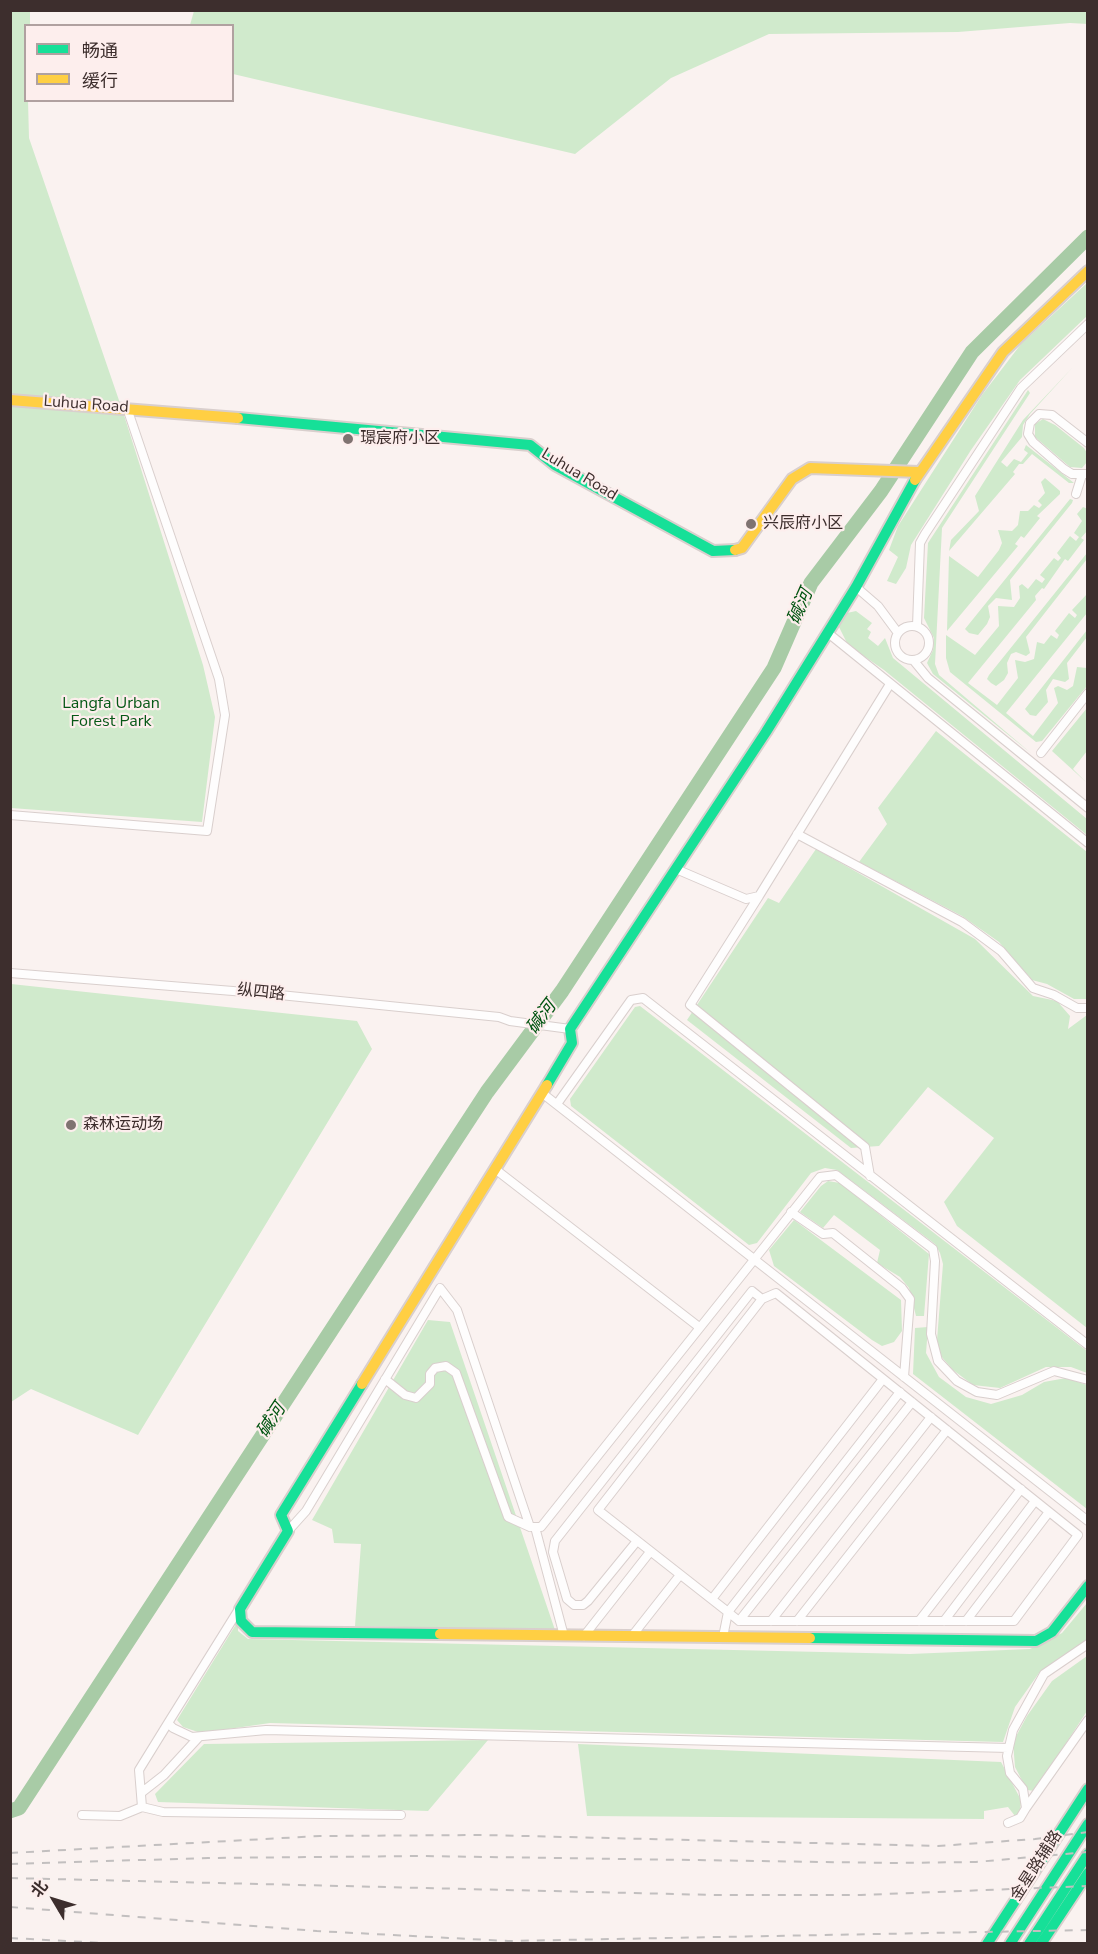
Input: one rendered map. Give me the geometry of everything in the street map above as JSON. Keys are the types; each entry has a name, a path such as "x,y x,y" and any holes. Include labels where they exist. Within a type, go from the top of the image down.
{"street":[{"path":"288,1531 281,1515 572,1043 570,1029 828,633 919,472 1003,352 1088,271"},
{"path":"914,661 923,657 929,644 928,636 917,626 920,543 1021,388 1088,324"},
{"name":"Luhua Road","path":"10,400 127,408 530,445 555,465 713,551 730,552 742,548 800,472 810,468 919,472"},
{"path":"10,815 207,831 225,715 219,679 127,408"},
{"path":"1076,494 1086,474 1064,469 1033,442 1028,434 1030,423 1039,414 1052,415 1088,443"},
{"path":"856,587 878,606 898,633"},
{"path":"917,626 904,628 898,633 894,642 896,650 902,657 914,661 928,678 1088,808"},
{"path":"828,633 1088,843"},
{"path":"870,1176 865,1147 690,1005 890,684"},
{"path":"1088,693 1041,753 1048,748 1088,701"},
{"path":"797,834 962,922 1001,951 1033,988 1054,995 1077,1008 1088,1008"},
{"path":"676,869 746,899 759,896"},
{"name":"纵四路","path":"10,973 270,993 499,1017 510,1021 570,1029"},
{"path":"557,1104 631,1000 643,998 1088,1345"},
{"path":"542,1093 1088,1521"},
{"path":"495,1170 699,1327"},
{"path":"385,1379 405,1395 416,1398 430,1384 430,1374 435,1368 446,1366 456,1373 508,1517 532,1527 541,1527 565,1493 820,1177 836,1175 933,1249 935,1260 931,1334 938,1361 957,1381 977,1392 997,1395 1054,1371 1088,1380"},
{"path":"791,1212 823,1234 833,1233 902,1288 910,1299 904,1377"},
{"path":"142,1807 139,1770 288,1531 306,1511 440,1288 457,1310 532,1527 564,1636"},
{"path":"637,1541 588,1601 583,1605 574,1605 567,1599 554,1552 555,1541 752,1291 762,1299"},
{"path":"776,1293 1078,1535 1014,1621 739,1621 597,1510 762,1299 776,1293"},
{"path":"712,1599 883,1379"},
{"path":"723,1637 728,1612 900,1392"},
{"path":"739,1621 912,1402"},
{"path":"771,1621 931,1417"},
{"path":"797,1621 947,1430"},
{"path":"919,1621 1021,1490"},
{"path":"944,1621 1035,1501"},
{"path":"966,1621 1049,1512"},
{"path":"584,1636 650,1552"},
{"path":"632,1636 680,1575"},
{"path":"240,1609 241,1621 252,1632 1036,1641 1052,1632 1088,1586"},
{"path":"1026,1808 1023,1789 1010,1773 1006,1756 1013,1730 1044,1674 1088,1644"},
{"path":"1008,1823 1020,1818 1088,1720"},
{"path":"168,1723 172,1728 192,1737 266,1730 1009,1748"},
{"path":"141,1793 164,1775 199,1737"},
{"name":"金星路辅路","path":"987,1944 1088,1789"},
{"path":"82,1815 120,1816 142,1807 162,1812 401,1815"},
{"path":"1010,1944 1088,1824"},
{"path":"1029,1944 1088,1854"},
{"path":"1041,1944 1088,1873"}],"green space":[{"path":"1087,10 1088,24 1070,23 958,32 769,34 671,78 575,154 234,74 234,24 190,24 194,11"},
{"name":"Langfa Urban Forest Park","path":"10,11 30,11 30,24 24,24 24,102 28,102 29,138 123,412 203,665 215,717 202,822 11,808"},
{"path":"1087,283 1087,316 1020,380 971,450 911,545 906,568 896,584 887,581 898,557 889,550 898,526 982,395 1021,344"},
{"path":"1073,367 1030,414 1023,425 1022,437 1001,462 1007,467 1014,459 1021,462 1028,453 1024,450 1026,445 1074,483 1069,483 1032,454 1023,464 1019,464 1013,472 1015,474 949,551 951,540 979,511 975,496 1023,420"},
{"path":"1028,390 1030,393 942,528 935,664 939,675 1032,754 933,674 927,663 933,650 934,638 924,618 928,543"},
{"path":"1043,419 1055,425 1084,448 1087,453 1087,462 1082,468 1070,467 1035,437 1035,424"},
{"path":"1045,478 1060,491 1060,494 1037,516 1040,518 1024,538 1021,536 1015,544 1018,546 947,631 949,556 978,577 1002,543 998,530 1012,531 1018,525 1020,511 1028,511 1034,505 1039,508 1042,505 1038,501 1045,493 1041,482"},
{"path":"1070,499 1073,500 1072,503 1010,580 1012,600 996,598 988,606 990,617 987,624 978,635 969,633 965,629"},
{"path":"1083,507 1088,509 1087,531 1081,538 1084,540 1068,561 1065,559 1044,589 1042,588 1035,596 1036,600 968,683 997,705 1018,678 1015,660 1025,662 1034,659 1037,642 1044,644 1051,635 1057,639 1059,635 1055,631 1069,613 1075,618 1077,615 1072,610 1087,594 1087,613 1006,713 1033,736 1058,703 1054,688 1058,686 1067,690 1073,686 1077,667 1087,668 1087,686 1042,741 1036,742 950,672 946,658 946,635 975,655 999,626 998,606 1014,607 1020,598 1019,586 1022,584 1028,589 1036,579 1042,583 1045,579 1040,575 1054,558 1058,561 1061,558 1057,553 1070,536 1076,541 1079,537 1074,533 1082,521 1077,514"},
{"path":"1087,553 1087,559 1026,637 1030,653 1026,656 1016,652 1011,654 1007,663 1008,673 1004,680 996,686 991,683 987,679 989,675"},
{"path":"856,611 872,623 867,629 871,632 868,638 878,646 885,638 893,658 1087,819 1087,835 884,670 848,645 838,625 847,613"},
{"path":"1087,630 1087,637 1067,663 1069,679 1065,682 1053,679 1046,690 1048,702 1036,716 1030,715 1025,709"},
{"path":"1087,708 1087,751 1073,769 1087,783 1052,751"},
{"path":"936,731 1087,852 1087,999 1074,999 1047,984 1032,980 999,942 962,916 859,862 887,824 878,808"},
{"path":"816,849 975,939 1033,996 1057,1001 1070,1016 1068,1029 1087,1015 1087,1328 957,1226 944,1202 994,1138 928,1087 879,1146 851,1148 687,1020 768,898 779,903"},
{"path":"11,984 357,1021 372,1049 138,1435 31,1389 11,1402"},
{"path":"640,1006 1087,1351 1087,1373 1071,1367 1046,1367 1000,1388 973,1385 953,1370 940,1355 937,1340 943,1264 935,1244 837,1170 825,1168 811,1173 757,1243 749,1245 571,1106 570,1099 635,1007"},
{"path":"828,1181 840,1183 929,1254 924,1316 916,1316 909,1288 900,1277 877,1263 880,1250 834,1215 823,1228 800,1212 821,1186"},
{"path":"794,1220 901,1300 902,1331 894,1342 882,1346 872,1340 774,1266 769,1250"},
{"path":"428,1320 450,1322 555,1630 355,1626 361,1544 334,1543 332,1529 312,1520"},
{"path":"928,1327 926,1353 939,1377 966,1397 991,1404 1022,1395 1044,1382 1066,1378 1087,1385 1087,1509 913,1374 915,1328"},
{"path":"1087,1603 1087,1640 1039,1673 1015,1707 1003,1742 270,1723 201,1733 183,1727 177,1720 238,1621 238,1631 248,1639 910,1654 1030,1649 1062,1633"},
{"path":"1087,1656 1087,1711 1035,1791 1027,1790 1015,1767 1013,1742 1027,1716 1052,1681"},
{"path":"488,1740 428,1811 158,1802 155,1794 204,1744"},
{"path":"578,1744 1001,1762 1021,1800 1020,1814 1015,1816 1008,1807 984,1811 984,1819 587,1816"}],"waterway":[{"name":"碱河","path":"10,1811 19,1808 487,1092 562,991 774,668 811,583 881,491 972,352 1088,237"}],"railway":[{"path":"10,1853 320,1836 483,1835 938,1846 1035,1839 1088,1832"},
{"path":"10,1864 208,1858 422,1856 892,1863 976,1862 1088,1852"},
{"path":"10,1878 715,1895 861,1895 1088,1886"},
{"path":"10,1907 317,1931 508,1941 1088,1930"},
{"path":"10,1938 122,1944"}],"traffic: fast":[{"path":"238,418 530,445 555,465 713,551 735,550"},
{"path":"547,1085 572,1043 570,1029 766,732 856,587 915,480"},
{"path":"362,1384 281,1515 288,1531 240,1609 241,1621 252,1632 440,1634"},
{"path":"810,1638 1036,1641 1052,1632 1088,1586"},
{"path":"987,1944 1088,1789"},
{"path":"1010,1944 1088,1824"},
{"path":"1029,1944 1088,1854"},
{"path":"1041,1944 1088,1873"}],"traffic: slow":[{"path":"915,480 1003,352 1088,271"},
{"path":"10,400 238,418"},
{"path":"735,550 742,548 792,479 810,468 919,472"},
{"path":"362,1384 547,1085"},
{"path":"440,1634 810,1638"}],"place":[{"name":"璟宸府小区","path":"348,439"},
{"name":"兴辰府小区","path":"751,524"},
{"name":"森林运动场","path":"71,1125"}]}
